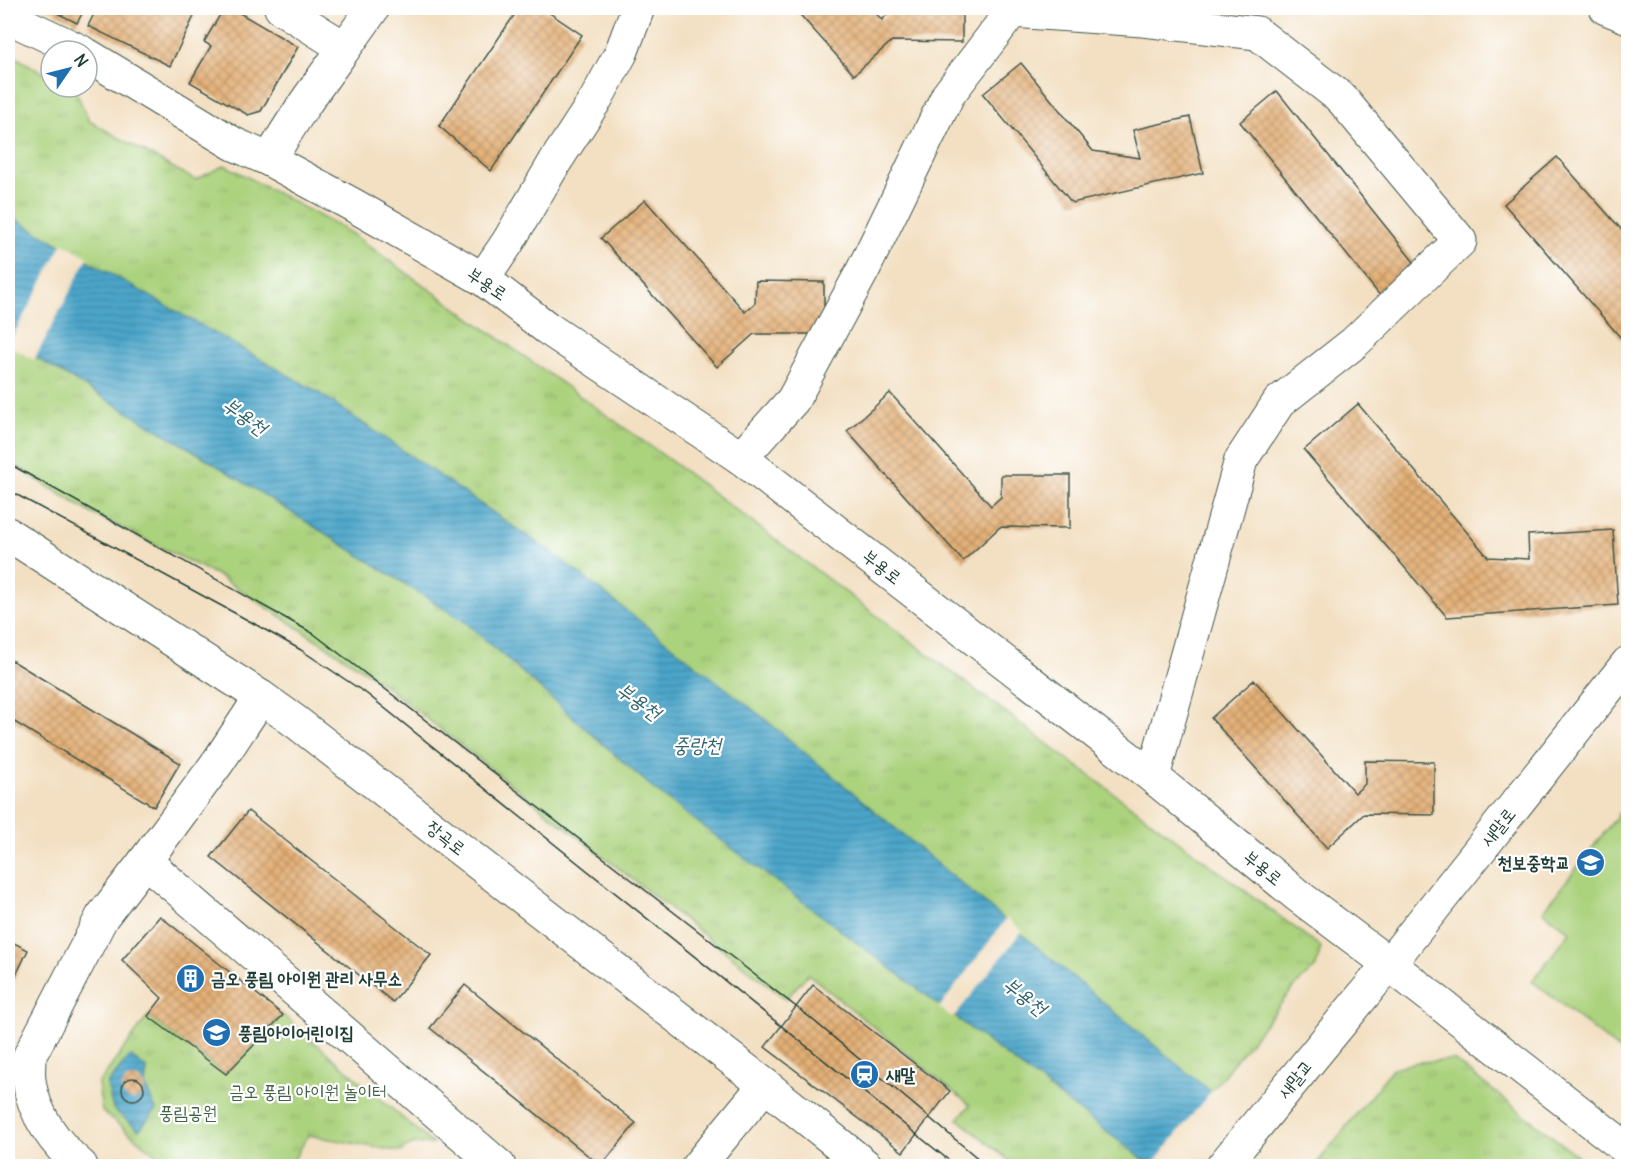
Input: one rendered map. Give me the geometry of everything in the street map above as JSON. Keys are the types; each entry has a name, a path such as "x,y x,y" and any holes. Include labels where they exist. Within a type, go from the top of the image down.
{"street":[{"path":"281,8 343,47"},
{"path":"270,160 343,47 373,8"},
{"path":"483,279 596,99 621,53 638,8"},
{"path":"1606,8 1629,17"},
{"path":"741,458 793,400 863,270 948,95 1012,11 1143,20 1257,33 1341,98 1460,242 1354,343 1279,402 1241,460 1153,777"},
{"path":"8,17 55,39"},
{"name":"부용로","path":"99,62 234,144 270,160 483,279 547,328 741,458 1153,777 1297,895 1629,1150"},
{"name":"장곡로","path":"8,534 296,722 765,1085 866,1167"},
{"name":"새말로","path":"1366,991 1629,663"},
{"path":"81,1167 69,1156 42,1120 29,1080 29,1057 102,917 218,762 261,698"},
{"path":"145,861 490,1164"},
{"name":"새말교","path":"1223,1167 1366,991"},
{"path":"698,1167 765,1085"}],"green space":[{"path":"8,53 39,70 39,99 79,99 89,121 195,180 225,165 349,232 667,458 1321,947 1316,967 1295,986 1151,1166 1016,1166 958,1119 970,1105 808,974 786,999 371,675 217,575 93,514 8,462"},
{"path":"1628,802 1628,1057 1532,981 1570,932 1543,911"},
{"path":"283,1015 433,1144 416,1144 401,1152 308,1135 295,1158 285,1166 170,1166 102,1111 98,1084 148,1016 225,1074"},
{"path":"1454,1060 1590,1166 1315,1166 1393,1068 1418,1062"}],"water":[{"name":"중랑천","path":"8,215 316,391 558,557 760,715 1190,1075 1309,1166 1152,1166 655,790 464,621 197,453 8,341"},
{"path":"130,1056 147,1069 145,1085 156,1110 139,1130 113,1109 107,1084"}],"pier":[{"path":"63,243 88,257 34,360 8,345"},
{"path":"1007,918 1022,931 953,1018 939,1008"},
{"path":"1213,1089 1311,1164 1312,1166 1151,1166"}],"building":[{"path":"47,8 85,8 77,23"},
{"path":"97,8 198,8 170,66 88,26"},
{"path":"224,8 231,8 298,47 261,111 248,115 190,82 211,46 204,42"},
{"path":"519,8 542,8 582,35 491,171 439,126"},
{"path":"794,8 871,8 882,20 892,8 962,8 962,42 892,41 854,75"},
{"path":"1021,63 1093,151 1140,158 1133,130 1190,117 1203,173 1072,203 983,94"},
{"path":"1277,91 1418,267 1381,297 1240,122"},
{"path":"1557,157 1628,237 1628,346 1504,204"},
{"path":"645,200 745,312 755,303 756,281 824,282 824,334 754,334 717,367 601,238"},
{"path":"890,393 991,506 1001,497 1001,475 1070,475 1070,528 1000,527 963,561 847,431"},
{"path":"1358,404 1488,557 1529,559 1528,535 1613,530 1618,605 1447,617 1304,450"},
{"path":"8,658 180,763 154,807 8,718"},
{"path":"1254,680 1355,793 1365,784 1365,761 1434,762 1434,815 1364,814 1327,848 1211,718"},
{"path":"248,811 431,955 393,1002 211,857"},
{"name":"금오 풍림 아이원 관리 사무소","path":"160,916 283,1015 226,1074 148,1016 162,998 122,960"},
{"path":"8,940 28,950 8,992"},
{"path":"465,985 636,1123 601,1166 430,1028"},
{"path":"813,985 950,1091 903,1152 765,1047"},
{"path":"133,1078 141,1081 144,1089 141,1097 133,1100 125,1097 122,1089 125,1081"}],"tram line":[{"path":"8,463 314,634 808,1016 987,1166"},
{"path":"8,490 301,650 367,694 956,1166"}],"place":[{"name":"천보중학교","path":"1591,863"},
{"name":"금오 풍림 아이원 관리 사무소","path":"190,979"},
{"name":"풍림아이어린이집","path":"217,1033"},
{"name":"새말","path":"865,1075"}],"water label":[{"name":"부용천","path":"245,416"},
{"name":"부용천","path":"639,701"},
{"name":"부용천","path":"1025,996"}],"park label":[{"name":"금오 풍림 아이원 놀이터","path":"308,1092"},
{"name":"풍림공원","path":"188,1113"}]}
